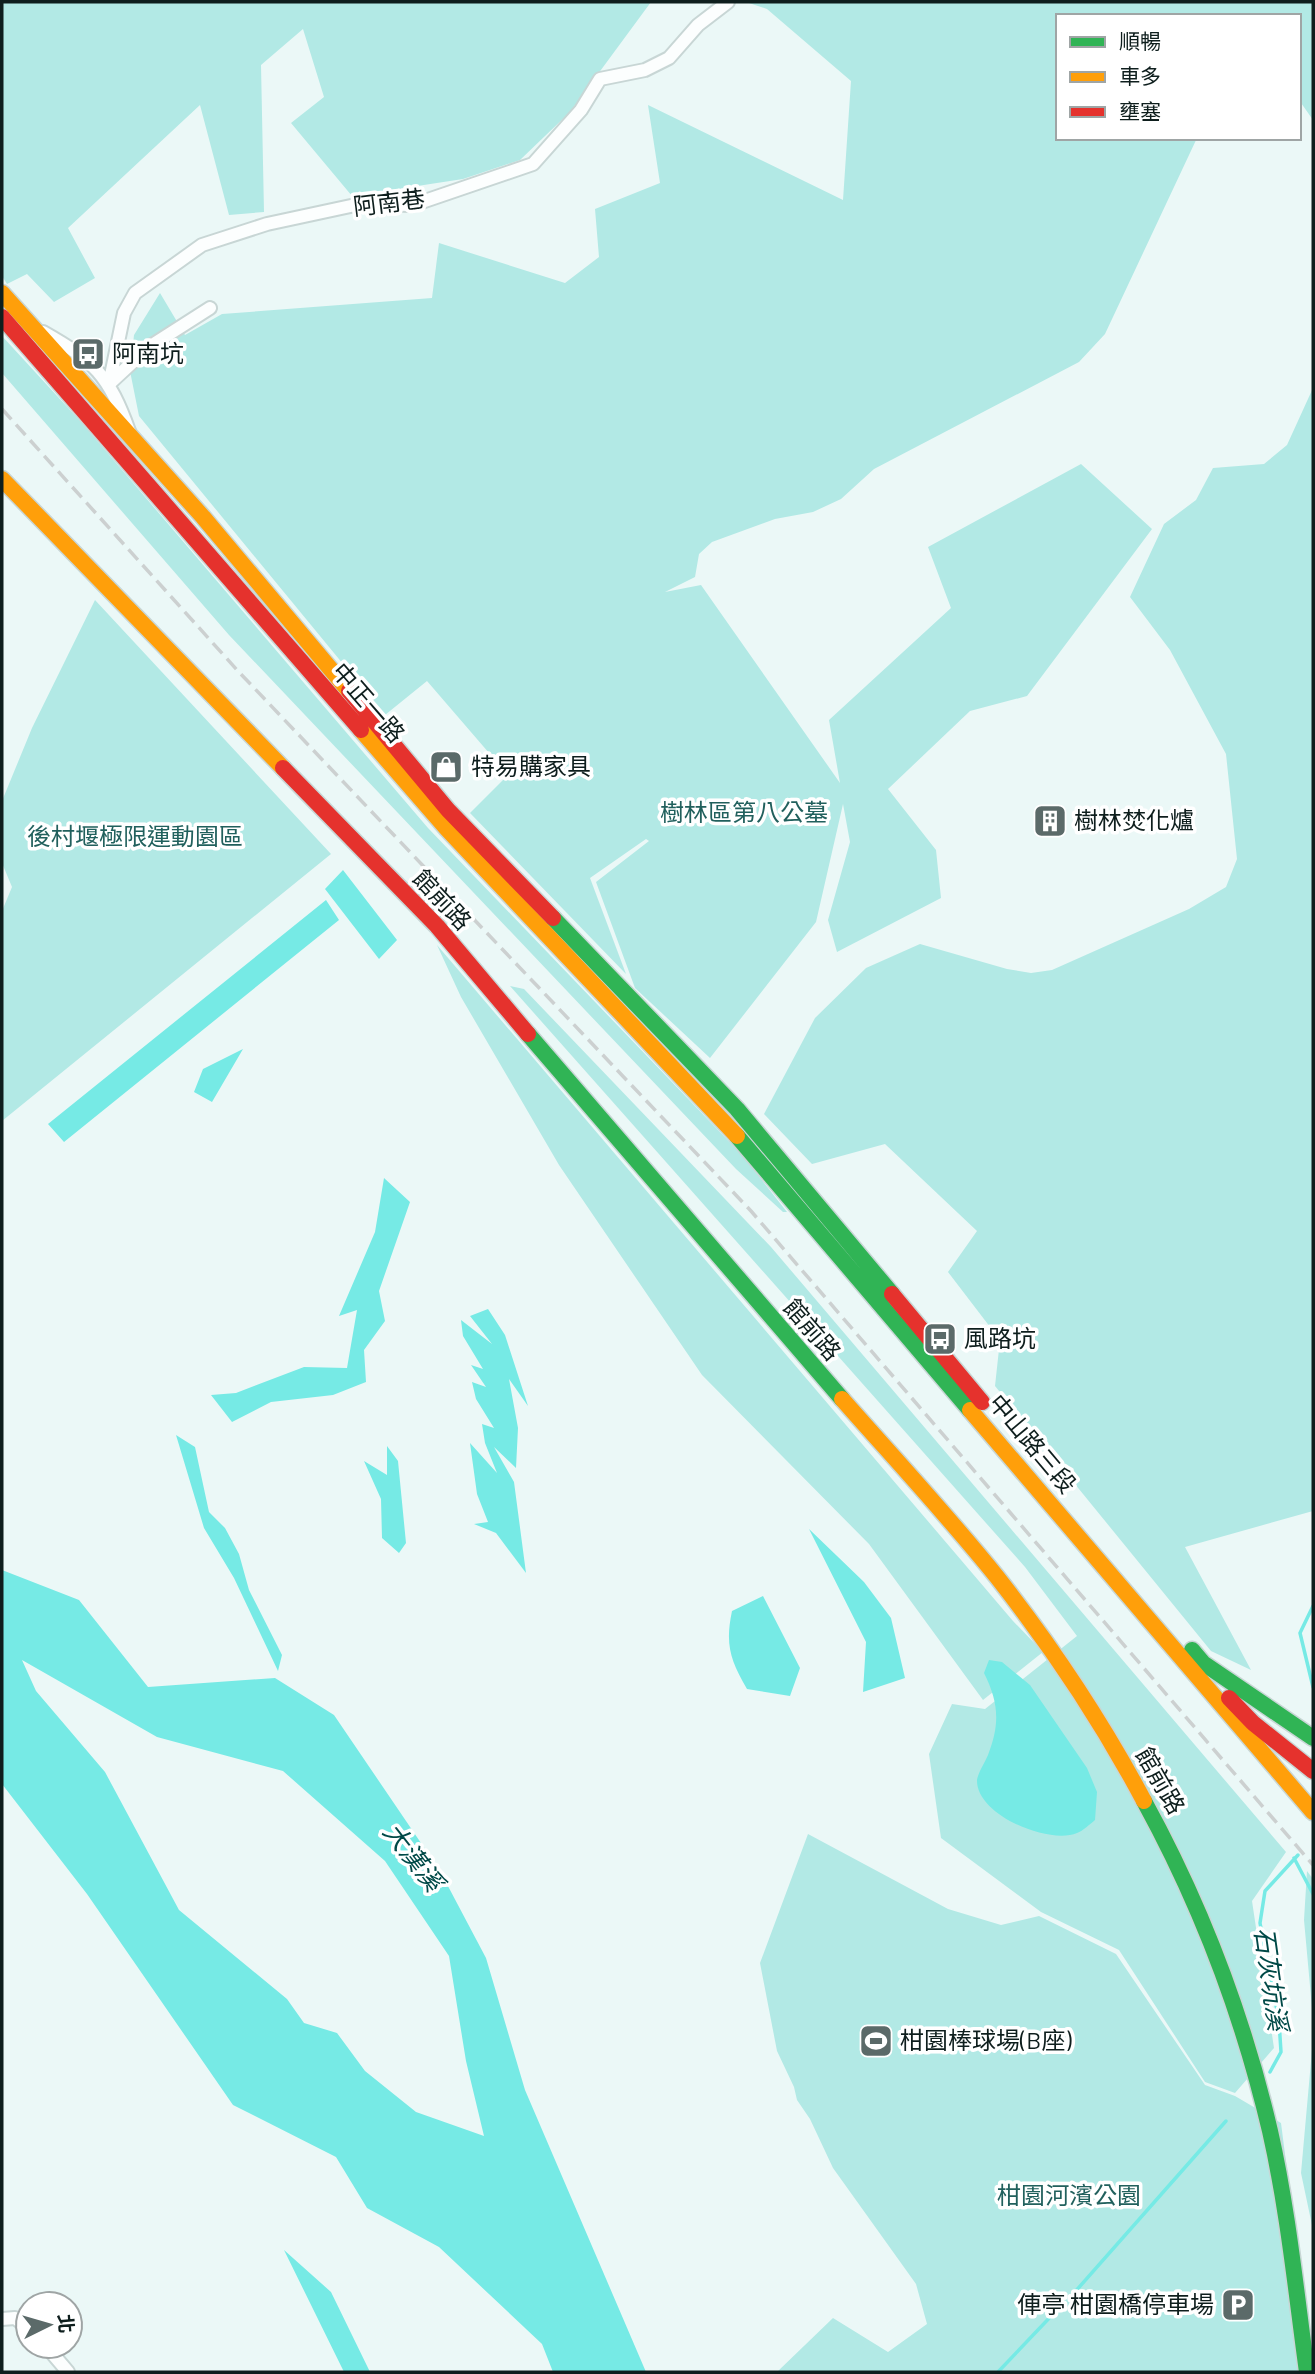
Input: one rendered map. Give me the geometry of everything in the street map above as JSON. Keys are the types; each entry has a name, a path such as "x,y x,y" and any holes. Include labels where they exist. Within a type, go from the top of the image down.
{"main road":[{"name":"中正一路","path":"2,293 26,331 125,444 447,829 713,1108"},
{"name":"中正一路","path":"2,317 26,331"},
{"name":"中正一路","path":"125,444 203,517 448,810 712,1080"},
{"name":"館前路","path":"2,479 437,926 677,1209 996,1576 1039,1630 1116,1751 1165,1836 1204,1922 1251,2057 1270,2132 1307,2372"},
{"name":"中山路三段","path":"712,1080 1201,1670 1245,1735 1313,1812"},
{"name":"中山路三段","path":"713,1108 1201,1670 1309,1732"},
{"path":"1201,1670 1253,1723 1313,1771"}],"street":[{"name":"阿南巷","path":"109,384 124,313 135,293 202,245 267,225 360,204 413,205 533,164 581,110 600,79 645,70 669,58 698,25 728,2"},
{"path":"109,384 149,347 210,308"},
{"path":"26,331 98,370 115,393 125,444"}],"green space":[{"path":"2,2 651,2 570,112 520,160 463,179 352,196 291,123 324,97 303,29 261,65 264,212 229,215 200,105 68,228 95,278 54,302 27,274 7,284 2,276"},
{"name":"樹林區第八公墓","path":"746,2 1313,2 1313,120 1301,103 1301,14 1056,14 1056,140 1196,140 1105,334 1079,362 874,469 841,499 813,512 775,519 712,542 699,554 695,577 665,592 701,585 840,783 829,720 951,608 928,547 1081,464 1152,529 1027,696 970,711 888,789 936,850 941,898 837,952 828,920 850,842 843,804 816,922 710,1058 635,988 596,882 649,841 646,839 590,878 626,974 470,813 508,775 427,681 385,715 139,416 130,371 134,335 160,293 185,335 222,314 432,298 439,243 565,283 599,257 595,209 660,183 648,105 843,200 851,81 767,9"},
{"path":"2,336 81,422 428,828 742,1155 787,1212 783,1212 736,1169 229,635 2,373"},
{"path":"1313,388 1313,1511 1185,1547 1251,1670 1211,1651 995,1386 1000,1340 948,1272 977,1231 885,1144 812,1164 764,1114 815,1018 866,968 920,944 1007,969 1031,973 1052,970 1189,909 1226,887 1237,859 1226,754 1170,650 1130,597 1164,524 1196,500 1213,468 1264,464 1287,445"},
{"name":"後村堰極限運動園區","path":"95,600 331,854 2,1121 2,911 12,887 2,863 2,801 32,728"},
{"path":"437,945 1013,1621 1043,1652 983,1700 869,1544 702,1375 559,1165 461,997"},
{"path":"510,986 524,989 771,1247 1286,1852 1252,1901 1274,2048 1235,2093 1205,2082 1119,1950 1041,1912 941,1838 929,1754 952,1704 985,1709 1077,1636 1025,1567"},
{"name":"柑園河濱公園","path":"808,1834 948,1909 1001,1925 1039,1916 1116,1954 1205,2085 1235,2096 1281,2123 1313,2372 777,2372 833,2318 888,2352 927,2324 916,2284 833,2168 810,2119 797,2100 794,2087 777,2051 760,1963"},
{"path":"1307,1871 1313,1879 1313,2019 1304,1920"},
{"path":"1313,2039 1313,2230 1301,2173"}],"water":[{"path":"343,870 397,940 379,959 325,889"},
{"path":"326,900 339,920 64,1142 48,1124"},
{"path":"243,1049 212,1102 194,1092 203,1069"},
{"path":"384,1178 410,1202 379,1291 385,1321 364,1350 366,1382 333,1395 271,1402 232,1422 211,1395 236,1393 304,1367 347,1368 357,1310 339,1316 375,1232"},
{"path":"488,1309 505,1335 528,1406 509,1379 518,1428 516,1468 494,1447 514,1482 526,1573 496,1533 474,1524 488,1522 477,1494 470,1443 497,1473 485,1443 482,1424 494,1428 476,1399 472,1382 486,1387 471,1365 483,1369 463,1336 461,1320 492,1344 470,1316"},
{"path":"176,1435 195,1447 209,1512 225,1528 239,1554 249,1590 282,1655 278,1671 234,1578 204,1528"},
{"path":"387,1446 398,1461 406,1543 399,1553 382,1538 381,1499 364,1461 387,1475"},
{"path":"809,1529 864,1582 891,1618 905,1678 863,1692 866,1642"},
{"name":"大漢溪","path":"2,1570 79,1600 148,1687 275,1678 334,1715 440,1871 486,1958 525,2090 646,2372 553,2372 542,2344 439,2247 367,2208 336,2157 233,2105 87,1894 2,1784","holes":["22,1660 157,1737 283,1771 385,1861 449,1956 466,2061 484,2136 416,2112 365,2071 337,2033 304,2023 287,1999 179,1910 105,1772 36,1691"]},
{"path":"763,1596 800,1668 790,1696 747,1689 730,1652 732,1611"},
{"path":"989,1660 1002,1662 1030,1685 1087,1768 1097,1792 1095,1820 1079,1832 1065,1836 1033,1831 1001,1815 988,1805 980,1793 977,1780 992,1744 996,1723 993,1694 984,1673"},
{"path":"284,2250 331,2292 370,2372 344,2372"}],"waterway":[{"name":"石灰坑溪","path":"1313,1606 1300,1633 1313,1687"},
{"name":"石灰坑溪","path":"1270,2072 1281,2052 1279,2021 1260,1923 1265,1891 1298,1855"},
{"path":"1294,1858 1313,1894"},
{"name":"石灰坑溪","path":"1074,2293 1226,2121"},
{"name":"石灰坑溪","path":"998,2372 1055,2312"}],"railway":[{"path":"2,409 238,671 751,1211 1313,1865"}],"traffic: fast":[{"path":"553,918 737,1109 892,1294"},
{"path":"528,1034 842,1399"},
{"path":"737,1136 970,1410"},
{"path":"1192,1650 1203,1663 1313,1738"},
{"path":"1144,1801 1202,1921 1233,2003 1259,2088 1282,2191 1307,2372"}],"traffic: slow":[{"path":"2,293 203,517 349,691"},
{"path":"2,479 283,768"},
{"path":"361,730 447,829 737,1136"},
{"path":"842,1399 959,1532 1017,1603 1094,1714 1144,1801"},
{"path":"970,1410 1313,1812"}],"traffic: jam":[{"path":"2,317 361,730"},
{"path":"349,691 448,810 553,918"},
{"path":"283,768 437,926 528,1034"},
{"path":"892,1294 982,1402"},
{"path":"1229,1698 1253,1723 1313,1771"}],"place":[{"name":"阿南坑","path":"88,354"},
{"name":"特易購家具","path":"446,767"},
{"name":"樹林焚化爐","path":"1050,821"},
{"name":"風路坑","path":"940,1339"},
{"name":"柑園棒球場(B座)","path":"876,2041"},
{"name":"俥亭 柑園橋停車場","path":"1238,2305"}]}
